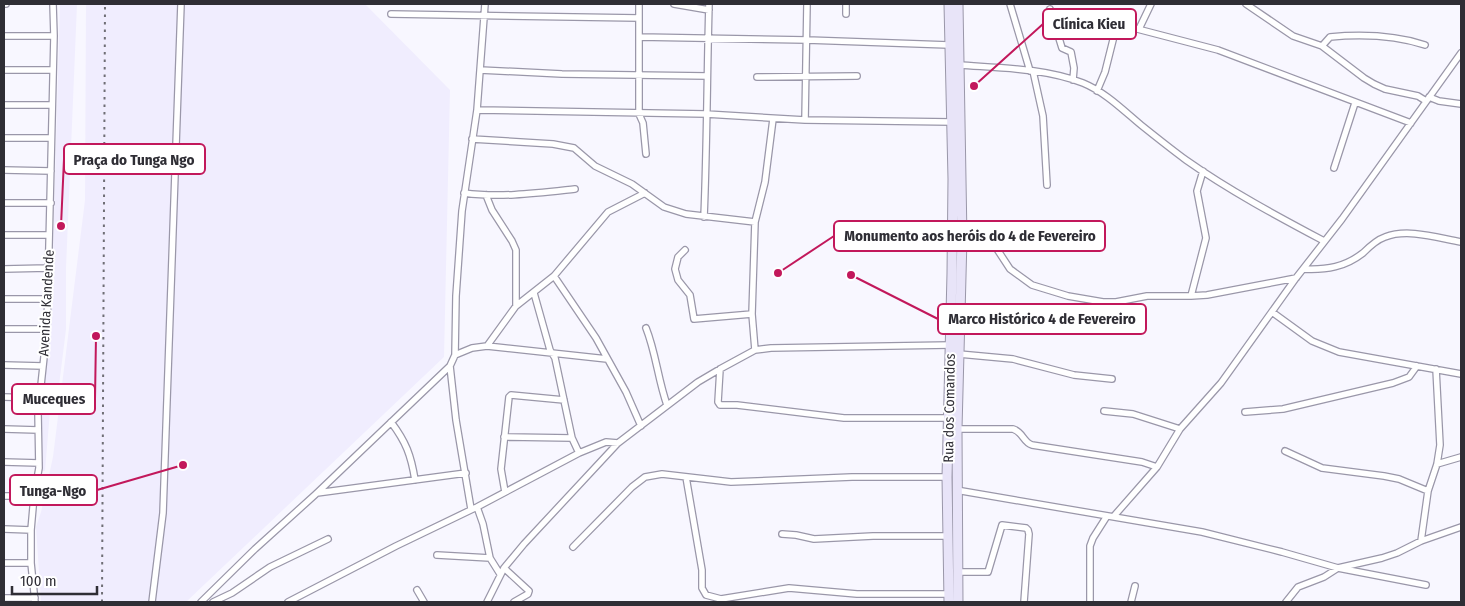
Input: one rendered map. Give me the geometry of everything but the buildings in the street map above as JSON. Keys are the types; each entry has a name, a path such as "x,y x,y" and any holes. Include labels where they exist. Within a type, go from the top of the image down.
{"main road":[{"name":"Rua dos Comandos","path":"949,4 952,122 952,273 947,476 949,598"},
{"name":"Rua dos Comandos","path":"958,4 962,238 956,490 958,602"}],"street":[{"name":"Avenida Kandende","path":"35,600 31,530 39,463 38,430 47,329 51,203 53,4"},
{"path":"152,602 163,513 181,4"},
{"path":"201,602 450,366 455,355 456,296 464,193 477,110 486,15 485,4"},
{"path":"639,4 639,114 643,123 646,154"},
{"path":"674,4 709,7 706,114 707,161 704,217"},
{"path":"805,120 807,4"},
{"path":"846,4 846,14"},
{"path":"1010,4 1043,116 1046,185"},
{"path":"1139,29 1151,4"},
{"path":"1246,4 1294,36 1322,46 1374,84 1385,89 1428,99 1461,104"},
{"path":"1050,9 1062,48 1071,52 1074,68 1073,80"},
{"path":"391,14 639,18"},
{"path":"1097,91 1105,72 1116,28 1122,25 1218,50 1270,68 1355,103 1411,123"},
{"path":"1322,46 1330,37 1360,35 1386,36 1425,45"},
{"path":"4,36 54,36"},
{"path":"639,36 949,45"},
{"path":"1114,516 1157,467 1180,429 1221,383 1461,53"},
{"path":"959,65 1031,71 1073,80 1097,91 1113,101 1158,139 1203,171 1276,216 1324,241"},
{"path":"4,70 53,70"},
{"path":"480,70 562,74 707,76"},
{"path":"757,77 857,76"},
{"path":"1334,168 1349,127 1355,103"},
{"path":"4,105 52,105"},
{"path":"477,110 706,114 773,119 952,122"},
{"path":"755,350 752,314 754,222 765,182 773,119"},
{"path":"4,138 51,138"},
{"path":"472,139 553,144 574,148 595,166 620,177 664,207 680,213 754,222"},
{"path":"4,170 51,171"},
{"path":"1191,296 1206,238 1198,191 1203,171"},
{"path":"464,193 486,195 574,189"},
{"path":"487,346 516,306 554,276 608,212 645,193"},
{"path":"486,195 492,210 516,250 516,306"},
{"path":"4,203 51,203"},
{"path":"1304,269 1319,270 1344,265 1351,262 1382,238 1391,235 1414,234 1461,242"},
{"path":"4,235 49,235"},
{"path":"962,238 993,244 1006,264 1019,277 1032,284 1068,296 1103,302 1116,302 1147,296 1191,296 1296,278"},
{"path":"686,250 678,257 675,269 678,280 690,295 694,319 752,314"},
{"path":"4,268 48,268"},
{"path":"554,276 596,338 626,392 641,426"},
{"path":"534,293 550,350 556,358 572,438 579,453"},
{"path":"4,299 48,299"},
{"path":"1272,312 1295,330 1327,348 1339,352 1461,374"},
{"path":"646,328 652,344 662,391 667,405"},
{"path":"4,329 47,329"},
{"path":"487,602 502,571 524,544 618,443 667,405 720,369 755,350 821,346 950,345"},
{"path":"455,355 472,348 487,346 607,359"},
{"path":"959,354 1013,359 1065,373 1112,379"},
{"path":"4,365 43,366"},
{"path":"450,366 456,420 466,473 474,508 484,524 490,558 502,571 529,591 528,594 514,602"},
{"path":"1245,412 1283,409 1393,383 1409,377 1417,366"},
{"path":"720,369 718,402 720,404 844,418 948,418"},
{"path":"1420,541 1428,491 1437,464 1440,439 1436,369"},
{"path":"505,492 501,473 508,398 510,395 564,400"},
{"path":"4,397 40,398"},
{"path":"1104,411 1133,414 1180,429"},
{"path":"391,422 404,440 409,452 415,480"},
{"path":"957,429 1016,430 1019,431 1025,441 1032,445 1142,462 1157,467"},
{"path":"4,430 38,430"},
{"path":"504,437 572,438"},
{"path":"288,602 579,453 606,442 618,443"},
{"path":"1285,451 1322,468 1399,479 1428,491"},
{"path":"1437,464 1461,458"},
{"path":"4,462 39,463"},
{"path":"317,494 466,473"},
{"path":"573,547 632,487 645,477 662,474 730,482 947,476"},
{"path":"686,477 702,570 702,588 706,595 721,599 789,588 852,594 949,598"},
{"path":"956,490 1202,532 1338,568 1426,585"},
{"path":"4,496 34,496"},
{"path":"1090,602 1090,546 1106,516"},
{"path":"958,572 988,572 1002,526 1026,528 1029,534 1024,602"},
{"path":"1286,602 1298,587 1329,575 1338,568 1397,553 1420,541 1461,527"},
{"path":"4,529 31,530"},
{"path":"782,534 814,539 873,536 948,536"},
{"path":"213,602 232,593 270,567 328,539"},
{"path":"437,555 490,558"},
{"path":"4,563 32,563"},
{"path":"1131,602 1134,586"},
{"path":"417,590 424,602"},
{"path":"4,598 35,600"}],"shaded area":[{"path":"60,4 77,4 66,268 66,329 56,410 50,411 45,471 41,471 41,422 51,325"},
{"path":"86,4 365,4 450,90 444,357 186,602 41,602 36,527 53,457 85,200"}],"railway":[{"path":"102,602 105,4"}],"place":[{"name":"Clínica Kieu","path":"974,86"},
{"name":"Praça do Tunga Ngo","path":"61,226"},
{"name":"Monumento aos heróis do 4 de Fevereiro","path":"778,273"},
{"name":"Marco Histórico 4 de Fevereiro","path":"851,275"},
{"name":"Muceques","path":"96,336"},
{"name":"Tunga-Ngo","path":"183,465"}]}
